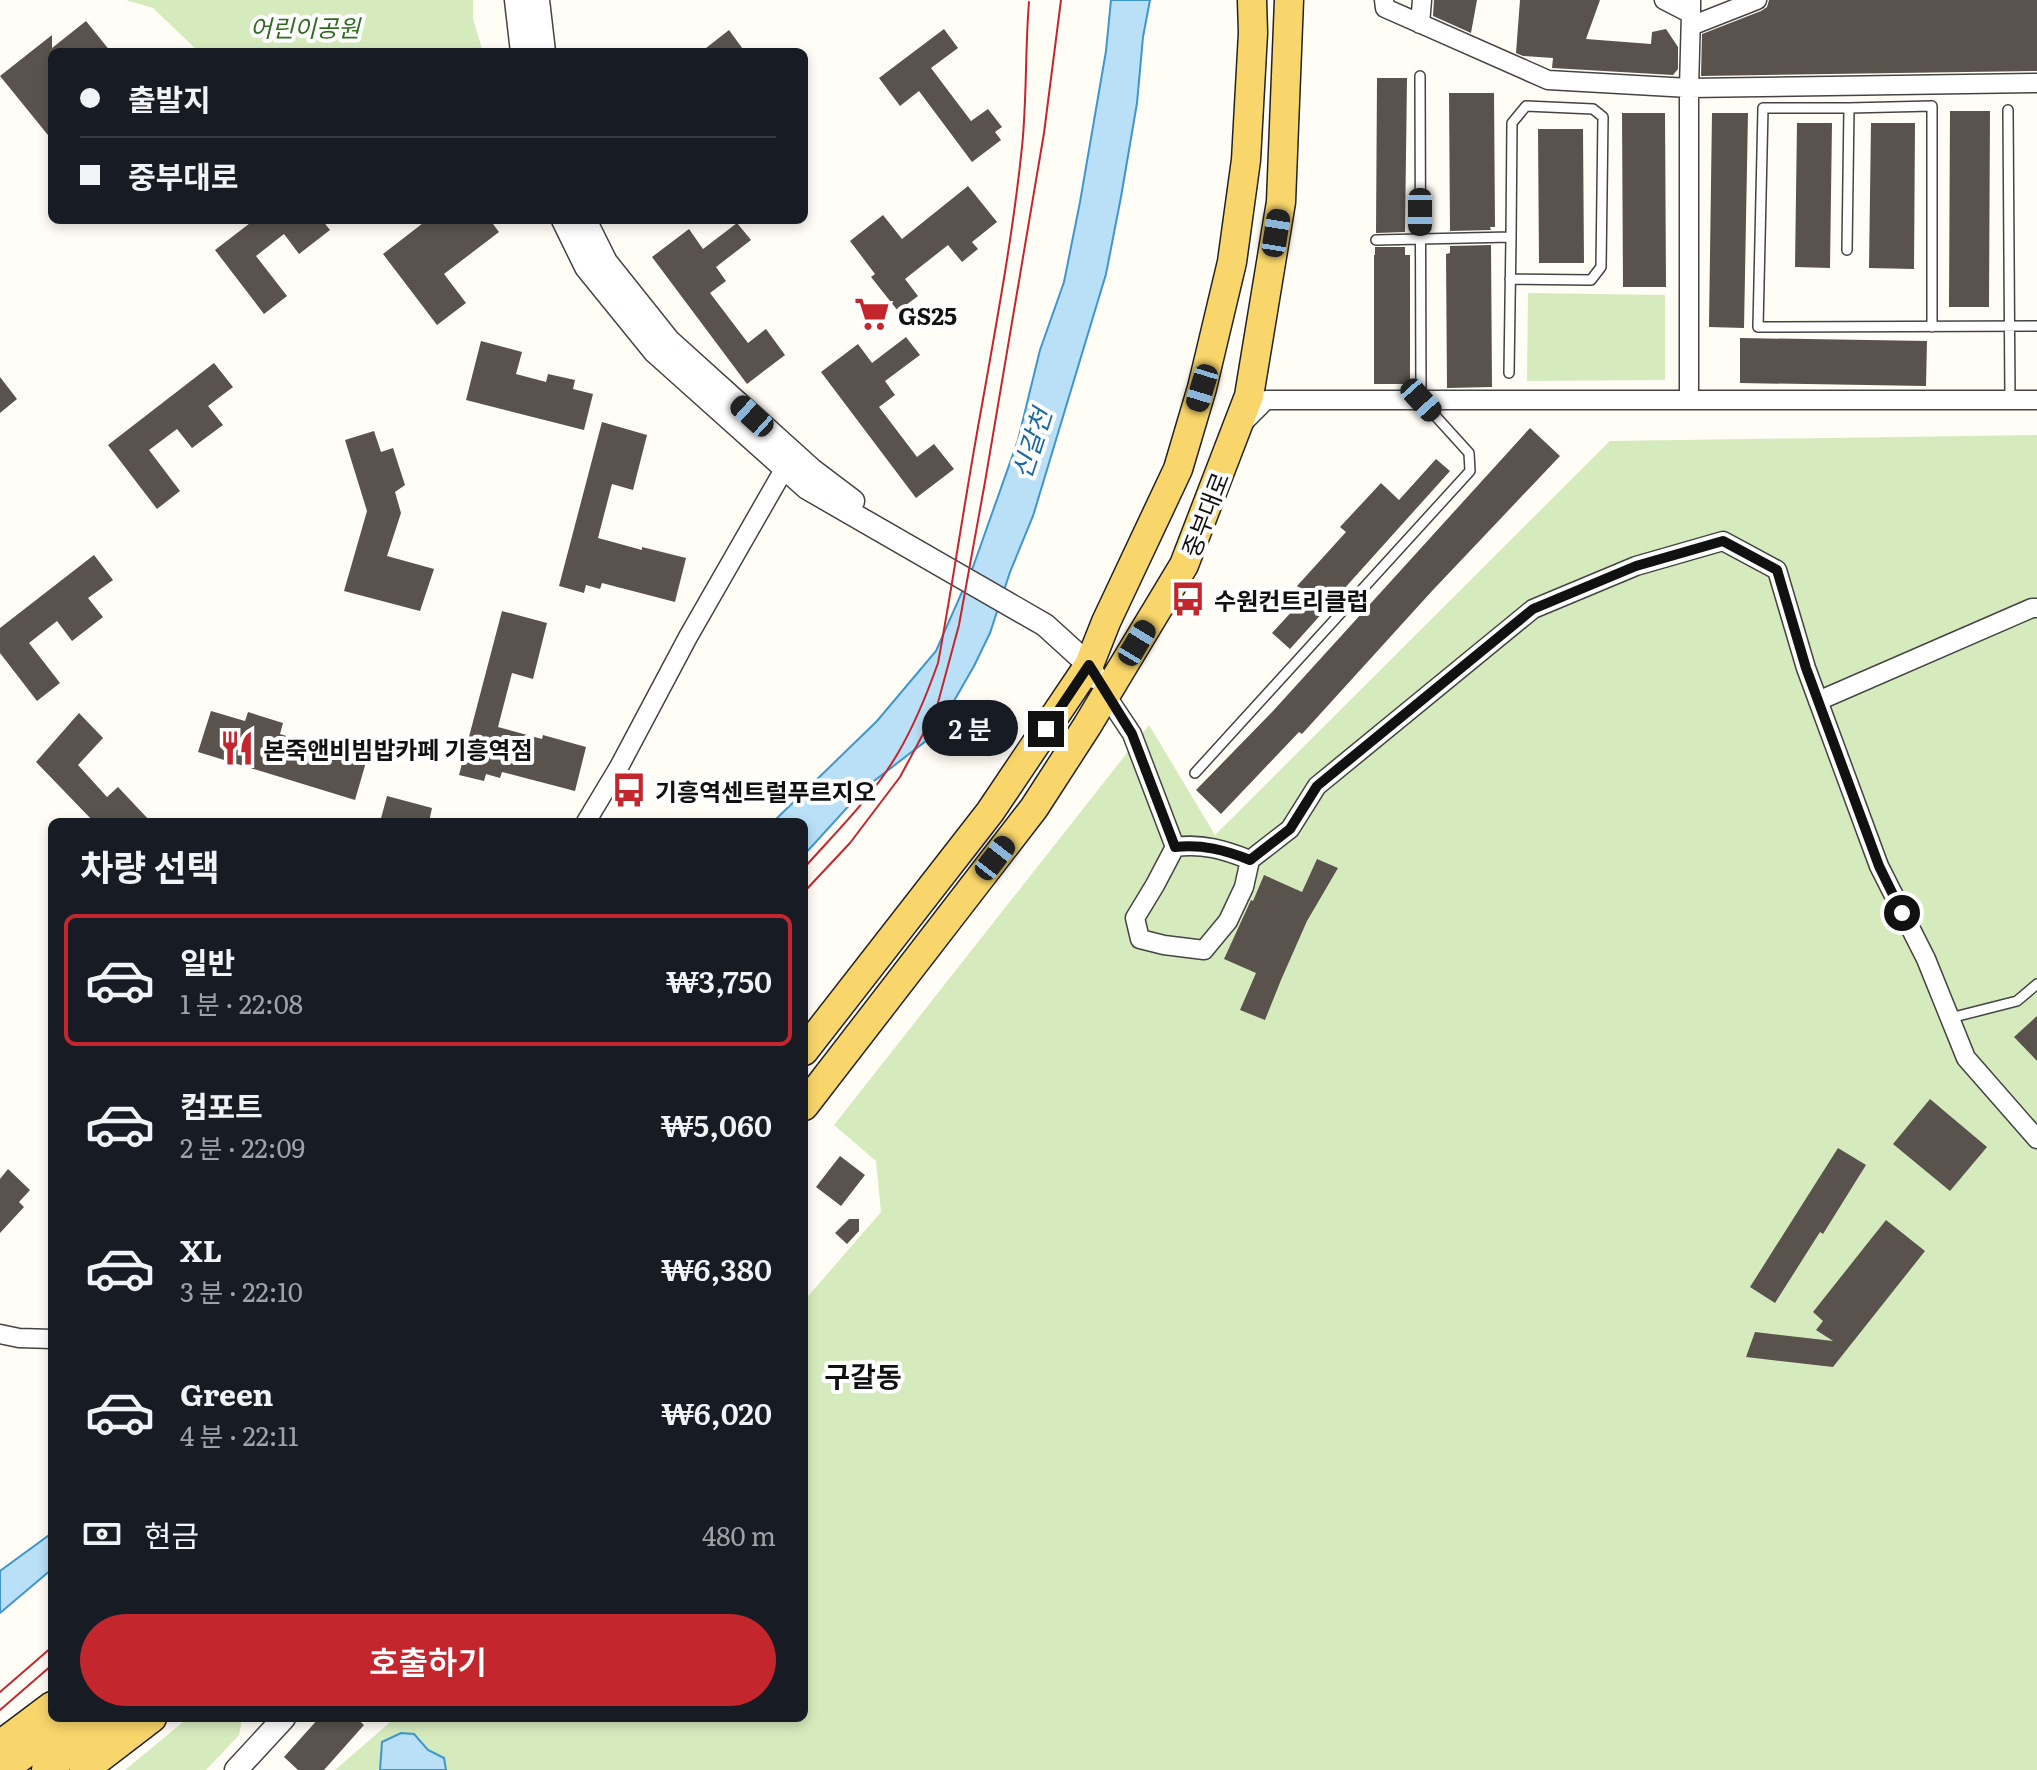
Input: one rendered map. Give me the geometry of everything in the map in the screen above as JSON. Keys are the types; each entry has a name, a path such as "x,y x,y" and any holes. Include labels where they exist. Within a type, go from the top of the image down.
{"main road":[{"name":"중부대로","path":"808,1046 990,812 1089,665 1178,469 1202,388 1232,262 1246,160 1252,0"},
{"name":"중부대로","path":"808,1101 1034,808 1184,565 1249,396 1281,202 1289,0"},
{"path":"0,1745 48,1709"},
{"path":"3,1770 68,1722"},
{"path":"46,1770 108,1722"},
{"path":"84,1770 147,1722"}],"street":[{"path":"516,0 522,48"},
{"path":"538,0 544,48"},
{"path":"1384,0 1385,8 1548,80 1689,88 2037,83"},
{"path":"1420,24 1422,0"},
{"path":"1664,0 1691,13 1757,0"},
{"path":"1689,400 1691,13"},
{"path":"565,224 586,267 655,352 789,461"},
{"path":"587,224 606,262 669,341 789,461 807,488 1045,625 1089,665 1132,734 1175,847 1135,918 1140,939 1204,950 1228,921 1244,887 1250,860 1290,829 1317,786 1533,609 1636,566 1723,541 1777,570 1806,668 1879,866 1926,959 1966,1058 2037,1139"},
{"path":"1256,355 1266,400"},
{"path":"1236,430 1266,400 2037,400"},
{"path":"588,818 789,461"},
{"path":"1818,701 2037,608"},
{"path":"1175,847 1191,845 1224,850 1250,860"},
{"path":"0,1334 48,1339"},
{"path":"238,1768 255,1737 258,1722"},
{"path":"238,1768 280,1722"}],"lane":[{"path":"1195,773 1470,471 1469,453 1421,400 1420,76"},
{"path":"1509,373 1510,279 1511,237 1512,123 1526,106 1593,109 1603,117 1601,267 1591,280 1510,279"},
{"path":"1932,327 1932,106 1763,108 1758,327 1932,327 2037,326"},
{"path":"1847,250 1849,108"},
{"path":"2008,110 2010,400"},
{"path":"1376,240 1511,237"},
{"path":"1950,1018 2017,1001 2037,984"}],"green space":[{"name":"어린이공원","path":"126,0 473,0 473,19 482,48 195,48 153,8"},
{"path":"1528,293 1665,295 1665,380 1527,381"},
{"path":"2037,435 2037,1770 335,1770 390,1722 808,1722 808,1296 881,1212 876,1161 834,1125 1149,725 1215,835 1610,441"},
{"path":"183,1722 242,1722 239,1735 206,1770 125,1770"}],"water":[{"name":"신갈천","path":"1111,0 1150,0 1137,103 1106,274 1033,516 990,633 935,734 865,788 808,851 808,818 777,818 877,721 936,651 973,567 1018,440 1040,350 1064,282 1106,51"},
{"path":"48,1536 48,1572 0,1613 0,1571"},
{"path":"401,1733 414,1734 428,1750 444,1758 446,1770 380,1770 382,1742"}],"building":[{"path":"1434,0 1477,0 1471,33 1433,16"},
{"path":"1520,0 1600,0 1586,39 1651,44 1652,32 1666,29 1678,47 1678,69 1673,75 1552,68 1553,58 1516,53"},
{"path":"1769,0 2037,0 2037,71 1701,76 1702,34 1761,11 1767,7"},
{"path":"86,21 108,48 52,48"},
{"path":"944,29 958,48 931,68 971,121 988,109 1002,127 995,132 1001,140 972,162 919,91 900,106 879,78"},
{"path":"729,30 742,48 706,48"},
{"path":"52,35 52,48 48,48 48,135 0,76"},
{"path":"1377,78 1407,78 1405,232 1376,233"},
{"path":"1449,93 1494,93 1495,227 1490,227 1491,230 1450,231"},
{"path":"1950,111 1990,111 1989,307 1949,307"},
{"path":"1622,113 1665,113 1666,287 1623,287"},
{"path":"1712,113 1748,113 1744,328 1709,327"},
{"path":"1797,123 1832,123 1830,268 1795,267"},
{"path":"1871,123 1915,123 1914,269 1869,268"},
{"path":"1538,129 1583,129 1584,263 1539,263"},
{"path":"968,186 997,222 972,242 978,249 962,262 948,245 905,279 918,296 898,311 871,277 875,274 850,241 883,215 902,239"},
{"path":"249,224 325,224 330,230 299,254 284,234 256,256 287,296 264,314 215,250"},
{"path":"422,224 493,224 499,232 444,274 466,303 437,325 383,254"},
{"path":"736,224 751,240 716,267 726,281 710,293 748,343 766,329 785,355 747,384 652,257 689,229 703,249"},
{"path":"1491,245 1492,387 1447,388 1446,254 1450,253 1450,246"},
{"path":"1375,247 1405,247 1405,255 1410,255 1410,384 1374,384"},
{"path":"906,337 920,355 885,381 895,395 879,407 917,457 934,444 954,469 916,498 821,372 858,344 872,363"},
{"path":"1740,338 1927,341 1926,386 1740,383"},
{"path":"481,341 522,352 516,374 546,382 548,374 575,380 573,389 593,394 584,430 466,400"},
{"path":"214,363 233,387 208,406 223,425 192,448 177,429 149,450 180,491 157,509 108,445"},
{"path":"0,377 17,399 0,413"},
{"path":"602,422 647,435 633,490 612,484 598,538 686,558 675,602 602,583 600,589 586,585 584,593 559,586"},
{"path":"1530,428 1560,456 1302,734 1299,732 1221,814 1196,790 1273,711"},
{"path":"374,431 381,452 393,448 405,485 395,492 401,513 387,556 434,569 420,611 344,591 367,511 345,440"},
{"path":"1436,459 1450,471 1290,649 1272,633 1307,595 1297,586 1346,532 1340,527 1381,483 1399,500"},
{"path":"94,555 113,580 88,598 103,617 72,641 57,621 29,643 60,683 37,701 0,653 0,628"},
{"path":"502,611 547,623 533,679 512,673 498,727 586,747 575,791 502,772 500,778 486,774 484,781 459,775"},
{"path":"211,711 245,721 248,712 283,723 280,734 319,746 322,738 369,752 355,800 198,752"},
{"path":"79,713 103,738 78,765 107,797 118,787 147,818 90,818 36,762"},
{"path":"387,796 432,808 430,818 381,818"},
{"path":"1317,859 1338,868 1307,921 1265,1020 1240,1010 1256,973 1224,959 1251,900 1264,875 1302,892"},
{"path":"2037,1016 2037,1061 2014,1037"},
{"path":"1930,1099 1987,1147 1950,1191 1893,1144"},
{"path":"1838,1148 1866,1165 1775,1303 1750,1287"},
{"path":"840,1156 865,1175 841,1206 816,1187"},
{"path":"8,1169 30,1190 19,1202 24,1207 0,1233 0,1179"},
{"path":"849,1219 859,1219 859,1231 847,1244 835,1233"},
{"path":"1886,1220 1925,1251 1833,1367 1746,1357 1755,1332 1833,1341 1816,1330 1823,1321 1813,1312"},
{"path":"315,1722 361,1722 364,1725 324,1770 298,1770 284,1757"}],"tram line":[{"path":"808,888 850,843 900,777 936,710 959,625 985,482 1044,133 1061,0"},
{"path":"808,864 854,813 888,769 915,720 938,663 1014,212 1024,129 1029,2"},
{"path":"0,1692 48,1650"},
{"path":"0,1710 48,1668"}],"place":[{"name":"GS25","path":"872,314"},
{"name":"수원컨트리클럽","path":"1188,599"},
{"name":"본죽앤비빔밥카페 기흥역점","path":"237,748"},
{"name":"기흥역센트럴푸르지오","path":"629,790"}],"district":[{"name":"구갈동","path":"863,1375"}],"route":[{"path":"1046,729 1089,665 1132,734 1175,847 1191,845 1224,850 1250,860 1290,829 1317,786 1533,609 1636,566 1723,541 1777,570 1806,668 1879,866 1902,913"}]}
